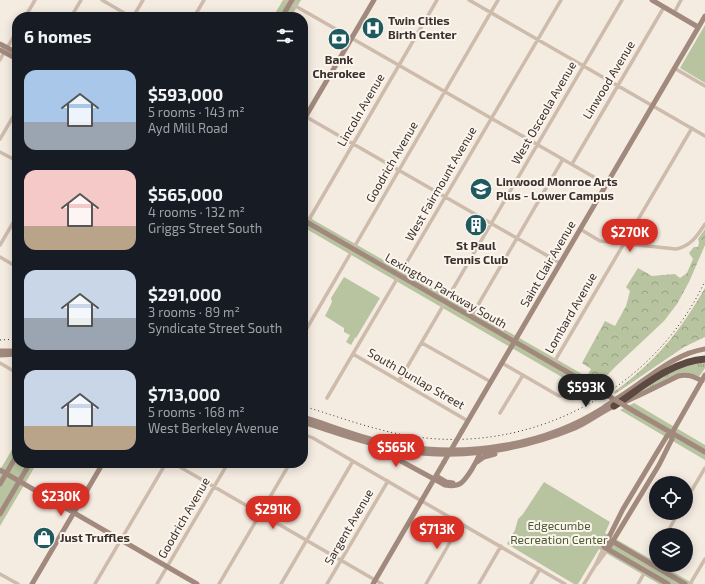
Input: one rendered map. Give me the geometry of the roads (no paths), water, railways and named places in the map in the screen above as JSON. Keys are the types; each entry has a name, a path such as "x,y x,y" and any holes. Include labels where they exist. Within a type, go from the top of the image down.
{"highway":[{"path":"638,384 674,362 688,357 705,354"},
{"path":"614,406 676,367 695,360 705,359"}],"main road":[{"path":"308,110 374,0"},
{"path":"652,0 698,27"},
{"path":"284,12 289,1"},
{"name":"Saint Clair Avenue","path":"374,582 705,16"},
{"path":"0,44 4,50 12,56"},
{"name":"Lexington Parkway South","path":"308,223 705,452"},
{"path":"308,419 374,440 401,446 450,451 479,452 524,441 570,426 602,408 673,360 705,349"},
{"path":"0,351 12,350"},
{"path":"0,355 12,354"},
{"path":"606,548 607,539 656,454 667,436 672,433 705,375"},
{"path":"475,464 484,457 543,440 576,427 614,406 630,400 678,376 693,376 702,381"},
{"path":"308,424 366,442 400,450 433,454 479,452 515,447"},
{"path":"606,548 613,542 659,465 672,439 672,433"},
{"path":"366,442 435,478 448,483 459,481 464,476 479,452"},
{"path":"435,478 445,486 458,485 466,478 475,464 479,452"},
{"path":"0,484 12,463"},
{"path":"0,514 27,468"},
{"path":"32,584 100,468"},
{"path":"0,470 197,584"},
{"path":"607,539 649,562"},
{"path":"606,548 668,584"},
{"path":"665,572 685,584"}],"street":[{"path":"28,12 35,0"},
{"path":"74,12 82,0"},
{"path":"102,0 123,12"},
{"path":"135,12 142,0"},
{"path":"197,12 204,0"},
{"name":"Lincoln Avenue","path":"308,216 353,144 437,0"},
{"path":"469,0 705,136"},
{"name":"Goodrich Avenue","path":"308,326 498,0"},
{"name":"West Fairmount Avenue","path":"327,398 561,0"},
{"name":"West Osceola Avenue","path":"399,381 622,0"},
{"path":"674,12 681,0"},
{"path":"289,1 308,12"},
{"name":"Linwood Avenue","path":"572,164 664,7"},
{"path":"308,12 606,184"},
{"path":"0,60 4,50 12,38"},
{"path":"674,68 705,86"},
{"path":"0,139 12,119"},
{"path":"308,119 560,263"},
{"name":"Lombard Avenue","path":"553,364 692,128"},
{"path":"0,152 12,158"},
{"path":"471,317 563,159"},
{"path":"580,230 600,241 671,249 688,245 694,240 705,224"},
{"path":"0,245 12,225"},
{"path":"0,257 12,264"},
{"path":"422,343 491,382"},
{"name":"South Dunlap Street","path":"353,354 468,421"},
{"path":"0,363 12,370"},
{"path":"502,363 559,396 564,396 571,392 579,379"},
{"path":"500,413 523,375"},
{"path":"308,436 422,500 565,584"},
{"path":"281,584 353,461"},
{"path":"95,584 163,468"},
{"path":"182,468 341,560 374,582 382,584"},
{"name":"Goodrich Avenue","path":"157,584 225,468"},
{"path":"219,584 287,468"},
{"path":"693,488 705,468"},
{"name":"Sargent Avenue","path":"327,584 388,481"},
{"path":"426,584 461,523"},
{"path":"479,584 501,546"},
{"path":"584,584 606,548"},
{"path":"690,584 705,559"},
{"path":"638,584 649,565"},
{"path":"532,584 540,569"},
{"path":"0,574 18,584"}],"railway":[{"path":"308,408 394,433 426,438 469,439 511,433 551,421 590,403 625,380 657,352 684,318 705,281"},
{"path":"0,340 12,339"}],"place":[{"name":"Twin Cities Birth Center","path":"373,28"},
{"name":"Bank Cherokee","path":"339,39"},
{"name":"Linwood Monroe Arts Plus - Lower Campus","path":"481,189"},
{"name":"St Paul Tennis Club","path":"476,225"},
{"name":"Just Truffles","path":"44,538"}],"park label":[{"name":"Edgecumbe Recreation Center","path":"559,533"}]}
